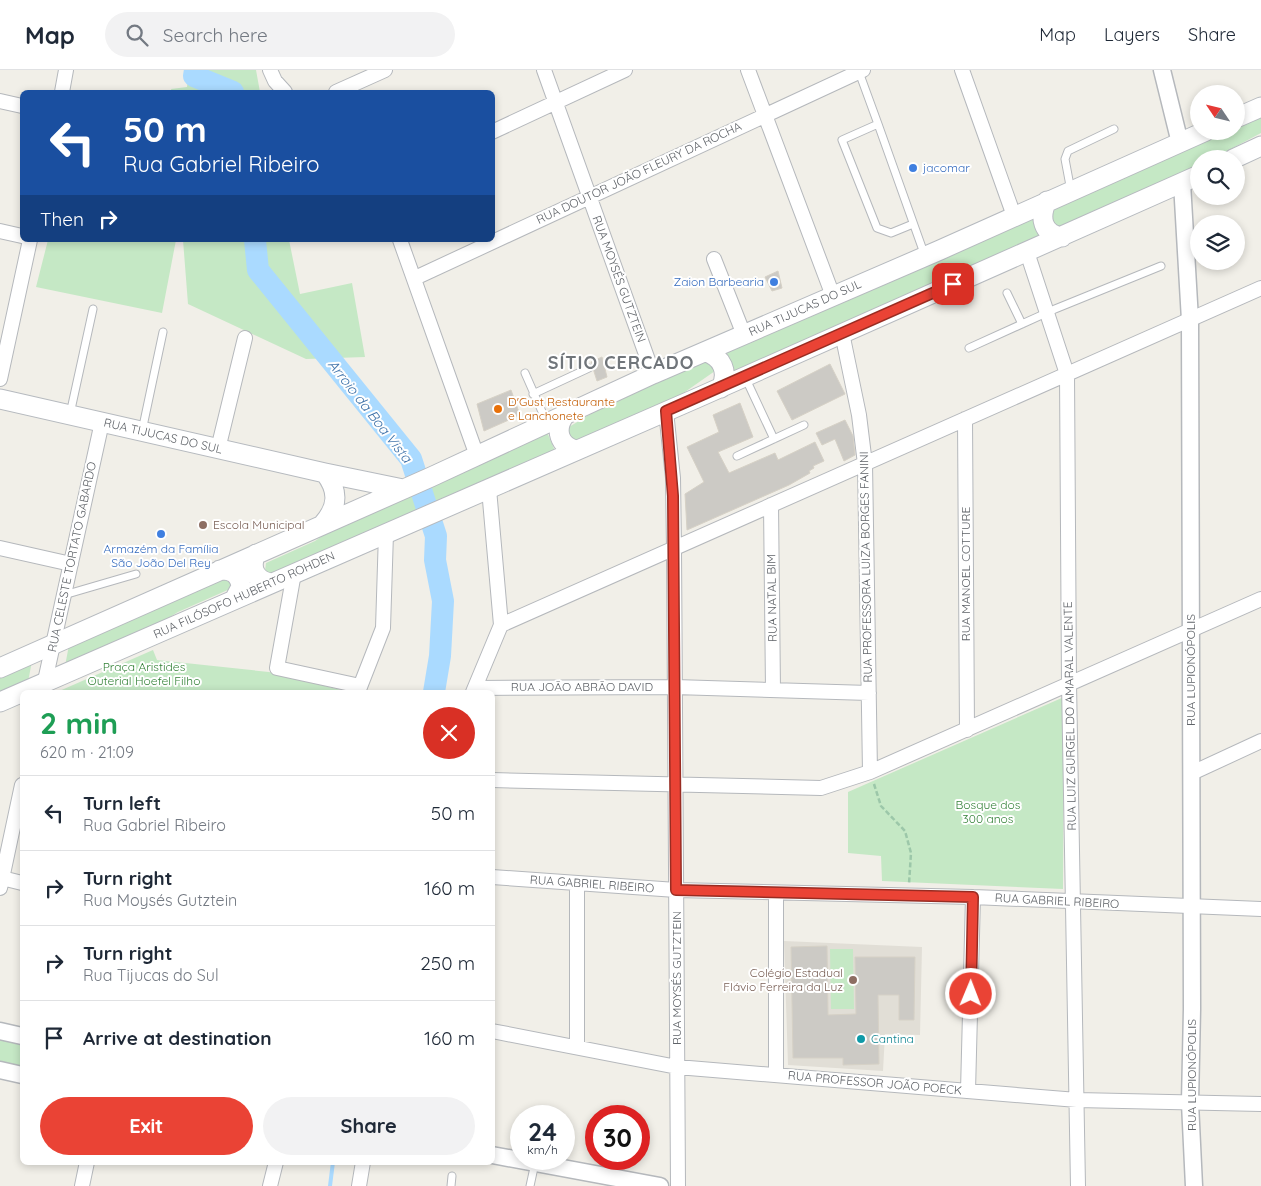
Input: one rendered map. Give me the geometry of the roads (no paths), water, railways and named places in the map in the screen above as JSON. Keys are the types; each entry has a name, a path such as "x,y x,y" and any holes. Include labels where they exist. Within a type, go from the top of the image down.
{"main road":[{"path":"1245,114 1260,106"},
{"name":"RUA TIJUCAS DO SUL","path":"0,399 325,473 404,488 654,374 925,257 1190,138"},
{"path":"1245,153 1261,146"},
{"path":"488,489 721,388 1190,179"},
{"path":"1048,202 1042,217 1045,226 1052,234 1062,236"},
{"path":"706,352 716,356 723,365 725,376 721,388"},
{"path":"565,415 559,426 560,438 567,446 578,450"},
{"path":"323,524 333,510 336,493 332,482 325,473"},
{"path":"0,668 54,642 404,488"},
{"name":"RUA FILÓSOFO HUBERTO ROHDEN","path":"44,687 271,583 488,489"},
{"path":"256,554 253,563 255,573 261,580 271,583"},
{"path":"220,570 230,570 240,582 240,592 234,600"},
{"name":"RUA FILÓSOFO HUBERTO ROHDEN","path":"0,702 20,695"}],"street":[{"path":"62,90 66,70"},
{"path":"270,70 275,81 283,90"},
{"path":"340,90 385,70"},
{"name":"RUA MOYSÉS GUTZTEIN","path":"544,70 654,374"},
{"path":"495,131 625,70"},
{"path":"748,70 833,296"},
{"path":"962,70 1014,216"},
{"path":"1162,70 1180,143"},
{"name":"RUA DOUTOR JOÃO FLEURY DA ROCHA","path":"495,240 861,71"},
{"path":"0,101 20,106"},
{"name":"RUA LUPIONÓPOLIS","path":"1190,205 1192,772 1190,1103 1194,1186"},
{"path":"0,231 20,236"},
{"path":"0,379 30,242"},
{"path":"401,242 477,456"},
{"name":"RUA DOUTOR JOÃO FLEURY DA ROCHA","path":"415,278 490,242"},
{"name":"RUA LUIZ GURGEL DO AMARAL VALENTE","path":"1028,252 1067,374 1069,683 1078,1186"},
{"path":"714,258 744,335"},
{"path":"501,625 1261,288"},
{"name":"RUA PROFESSORA LUIZA BORGES FANINI","path":"842,333 859,416 866,464 870,772"},
{"path":"218,449 245,338"},
{"name":"RUA MOYSÉS GUTZTEIN","path":"666,411 672,478 674,548 678,1186"},
{"name":"RUA MANOEL COTTURE","path":"965,419 967,730"},
{"name":"RUA CELESTE TORTATO GABARDO","path":"44,687 102,422"},
{"path":"474,690 501,625 488,489"},
{"name":"RUA NATAL BIM","path":"771,506 773,690"},
{"path":"294,574 277,668 359,689 383,628 386,533"},
{"path":"0,548 71,564"},
{"path":"495,780 675,786 821,788 870,772 1261,599"},
{"name":"RUA JOÃO ABRÃO DAVID","path":"474,690 675,687 869,693"},
{"path":"1192,772 1261,741"},
{"path":"20,794 1,883 20,883"},
{"name":"RUA GABRIEL RIBEIRO","path":"495,877 676,890 973,897 1261,909"},
{"path":"576,883 577,1047"},
{"path":"776,893 776,1075"},
{"path":"968,1091 973,897"},
{"path":"0,1031 20,1036"},
{"name":"RUA PROFESSOR JOÃO POECK","path":"495,1032 677,1067 1077,1100 1261,1104"},
{"path":"0,1070 20,1075"},
{"path":"495,1156 510,1158"},
{"name":"RUA LUPIONÓPOLIS","path":"1189,1186 1192,1158"},
{"path":"82,1186 86,1165"},
{"path":"270,1186 275,1165"},
{"path":"359,1186 362,1165"},
{"path":"574,1170 660,1186"}],"lane":[{"path":"861,71 925,257"},
{"path":"878,124 842,140 878,228 891,233 913,224"},
{"path":"1071,191 1065,159 1068,151 1114,129"},
{"path":"969,348 1048,312 1160,266"},
{"path":"1007,293 1022,324"},
{"path":"70,415 93,309"},
{"path":"142,431 163,332"},
{"path":"533,394 589,368"},
{"path":"525,373 547,423"},
{"path":"745,376 774,439"},
{"path":"737,456 804,425"},
{"path":"64,594 136,574"},
{"path":"530,1186 534,1170"},
{"path":"451,1186 452,1176"}],"waterway":[{"name":"Arroio da Boa Vista","path":"195,70 194,76 228,90"},
{"name":"Arroio da Boa Vista","path":"255,242 258,270 411,459 436,536 435,560 443,601 440,656 434,690"},
{"name":"Arroio da Boa Vista","path":"330,1186 333,1165"}],"place":[{"name":"jacomar","path":"913,168"},
{"name":"Zaion Barbearia","path":"774,282"},
{"name":"D'Gust Restaurante e Lanchonete","path":"498,409"},
{"name":"Escola Municipal","path":"203,525"},
{"name":"Armazém da Família São João Del Rey","path":"161,534"},
{"name":"Colégio Estadual Flávio Ferreira da Luz","path":"853,980"},
{"name":"Cantina","path":"861,1039"}],"district":[{"name":"SÍTIO CERCADO","path":"621,363"}],"park label":[{"name":"Praça Aristides Outerial Hoefel Filho","path":"144,674"},
{"name":"Bosque dos 300 anos","path":"988,812"}]}
